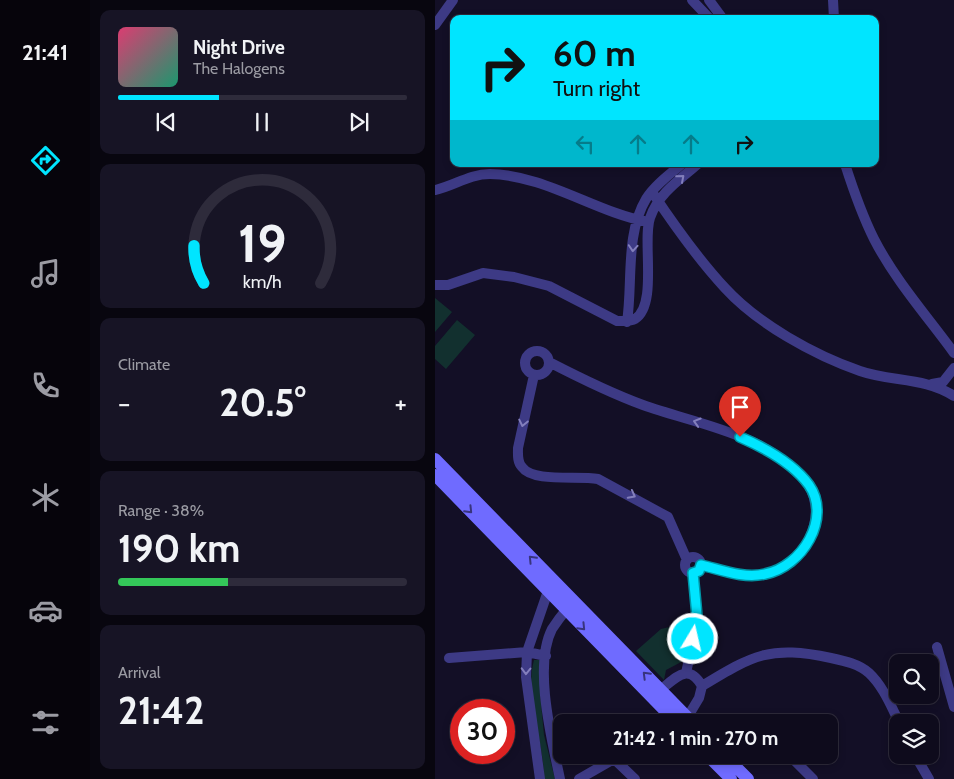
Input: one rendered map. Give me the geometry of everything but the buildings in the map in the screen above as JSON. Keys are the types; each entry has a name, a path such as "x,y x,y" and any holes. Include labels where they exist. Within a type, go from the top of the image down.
{"main road":[{"path":"435,459 570,606 678,714"},
{"path":"435,475 548,591 570,606 660,690 679,714"},
{"path":"716,764 731,779"},
{"path":"733,764 748,779"}],"street":[{"path":"435,26 453,0"},
{"path":"693,0 706,15"},
{"path":"709,0 720,15"},
{"path":"833,0 834,15"},
{"path":"435,285 448,285 483,273 514,276 549,286 607,318 627,322 636,318 645,306 648,222 655,196 679,167"},
{"path":"627,322 634,234 643,206 694,167"},
{"path":"846,167 854,193 874,240 906,289 954,353"},
{"path":"435,190 472,176 499,175 549,186 583,199 613,214 648,222"},
{"path":"655,196 726,289 747,308 780,331 822,356 866,373 932,384 954,396"},
{"path":"534,375 526,367 528,355 539,351 546,355 549,362 603,390 643,405 723,430 756,444 783,461 802,476 810,486 817,508 808,544 797,557 781,568 766,574 751,576 701,565 696,558 687,560"},
{"path":"534,375 545,373 549,362"},
{"path":"932,384 943,382 954,368"},
{"path":"534,375 518,448 522,468 538,476 598,479 659,510 668,517 687,560 686,569 693,573 699,571 701,565"},
{"path":"687,673 697,622 693,573"},
{"path":"539,779 526,677 527,652 530,637 548,591"},
{"path":"561,779 548,720 544,681 546,656 552,630 570,606"},
{"path":"937,647 954,707"},
{"path":"689,714 699,698 702,686 731,668 777,651 823,656 861,667 879,684 895,714"},
{"path":"449,658 527,652 546,656"},
{"path":"660,690 677,677 687,673 693,674 702,686"},
{"path":"579,779 615,759 635,779"},
{"path":"798,764 813,779"},
{"path":"920,764 929,779"}],"green space":[{"path":"435,298 452,312 435,332"},
{"path":"457,320 475,335 446,369 435,359 435,346"},
{"path":"694,621 685,660 666,670 664,680 636,651 661,629"},
{"path":"534,660 540,660 540,693 544,735 555,779 544,779 531,688"}],"route":[{"path":"693,639 697,622 693,573 699,571 701,565 736,574 751,576 766,574 781,568 797,557 808,544 816,520 817,508 814,497 810,486 802,476 756,444 740,437"}]}
